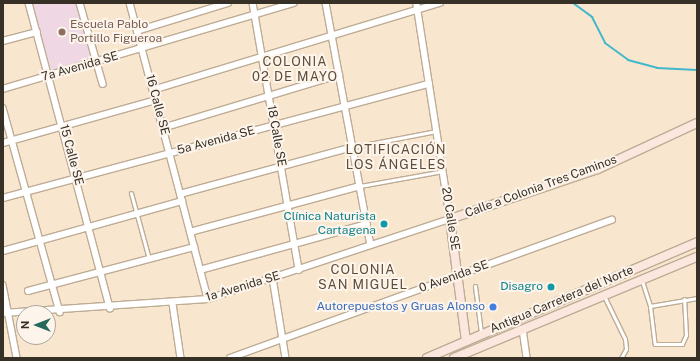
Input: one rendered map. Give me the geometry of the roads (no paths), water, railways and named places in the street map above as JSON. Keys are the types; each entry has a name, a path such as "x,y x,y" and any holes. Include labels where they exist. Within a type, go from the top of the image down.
{"main road":[{"name":"Calle a Colonia Tres Caminos","path":"450,219 598,169 697,123"},
{"name":"20 Calle SE","path":"450,219 466,341"},
{"name":"Antigua Carretera del Norte","path":"426,358 697,242"},
{"name":"Antigua Carretera del Norte","path":"459,357 697,257"}],"street":[{"name":"15 Calle SE","path":"28,3 50,75 78,178 110,308"},
{"path":"80,3 103,84"},
{"name":"16 Calle SE","path":"130,3 208,299"},
{"path":"137,31 228,3"},
{"name":"18 Calle SE","path":"253,3 299,270"},
{"name":"7a Avenida SE","path":"3,89 294,3"},
{"path":"326,3 371,245"},
{"name":"20 Calle SE","path":"416,3 450,219"},
{"path":"153,90 440,3"},
{"path":"3,41 37,32"},
{"path":"163,128 339,75"},
{"name":"5a Avenida SE","path":"3,198 429,84"},
{"path":"3,143 156,100"},
{"path":"3,108 60,312"},
{"path":"180,194 353,147"},
{"path":"190,232 360,186"},
{"path":"3,251 182,201"},
{"name":"1a Avenida SE","path":"3,313 60,312 172,304 208,299 450,219"},
{"name":"0 Avenida SE","path":"230,358 284,341 458,275 612,220"},
{"path":"200,270 367,224"},
{"path":"28,292 52,284 194,247"},
{"path":"273,278 286,358"},
{"path":"3,285 10,313 17,358"},
{"path":"172,304 181,358"},
{"path":"523,329 527,358"}],"lane":[{"path":"353,147 436,131"},
{"path":"360,186 443,171"},
{"path":"131,193 149,259"},
{"path":"642,280 650,306 654,344 682,344 686,335 684,299"},
{"path":"475,286 481,335"},
{"path":"604,295 625,339 626,349 621,358"},
{"path":"650,306 697,298"}],"waterway":[{"path":"573,3 592,17 605,43 628,60 657,68 697,70"}],"place":[{"name":"Escuela Pablo Portillo Figueroa","path":"62,32"},
{"name":"Clínica Naturista Cartagena","path":"384,224"},
{"name":"Disagro","path":"551,287"},
{"name":"Autorepuestos y Gruas Alonso","path":"493,307"}],"district":[{"name":"COLONIA 02 DE MAYO","path":"295,70"},
{"name":"LOTIFICACIÓN LOS ÁNGELES","path":"396,158"},
{"name":"COLONIA SAN MIGUEL","path":"363,278"}]}
